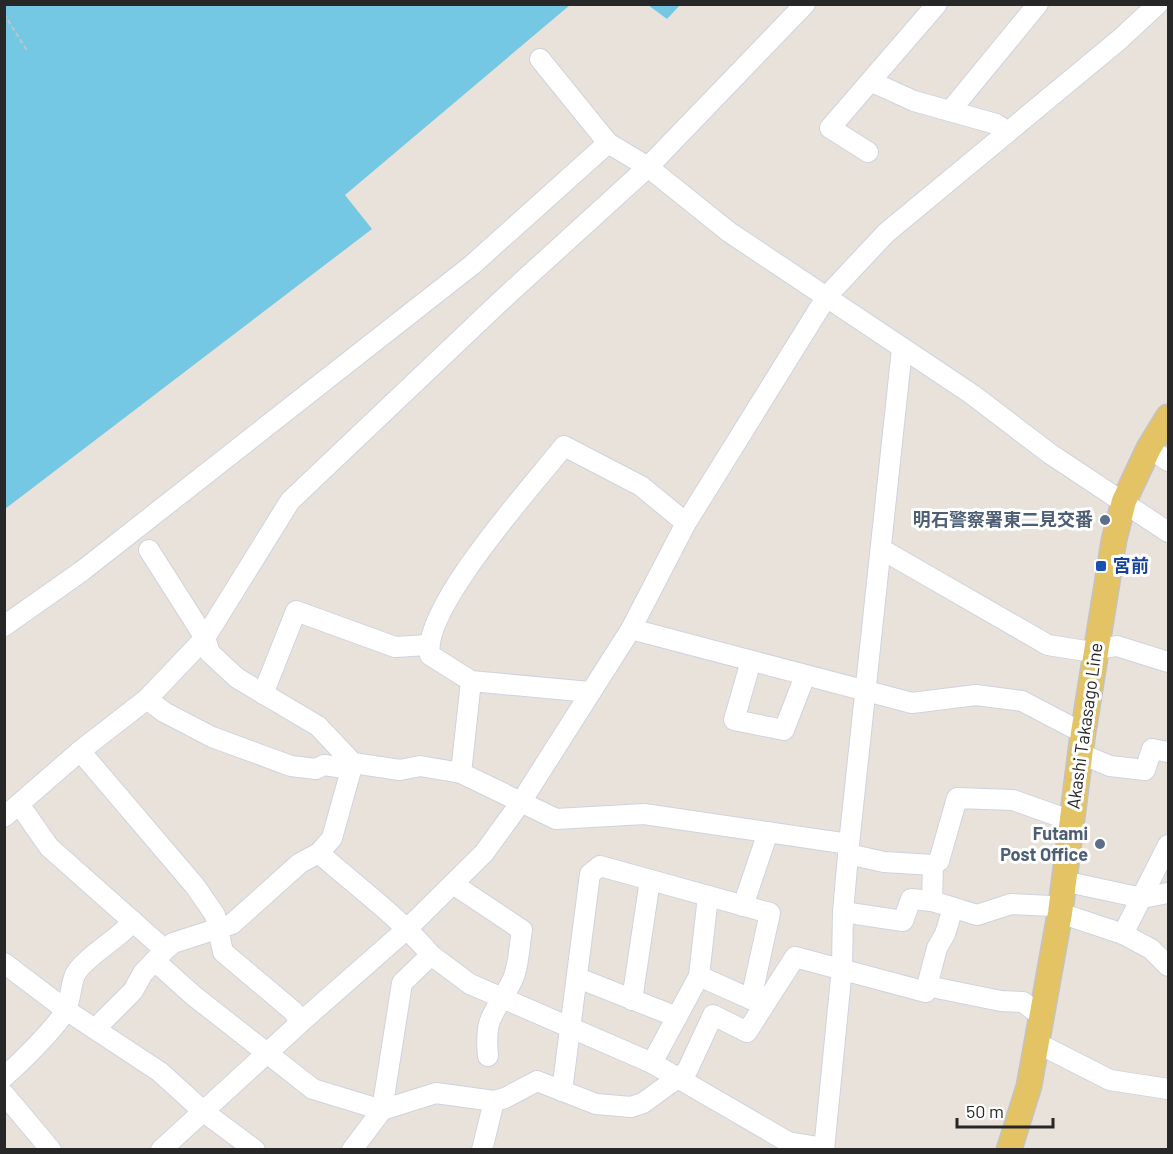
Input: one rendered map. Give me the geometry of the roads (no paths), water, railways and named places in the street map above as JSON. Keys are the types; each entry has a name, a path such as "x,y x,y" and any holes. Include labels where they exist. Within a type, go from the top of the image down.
{"main road":[{"name":"Akashi Takasago Line","path":"1009,1149 1029,1086 1060,913 1082,743 1114,540 1124,501 1159,455 1168,417"}],"street":[{"path":"562,1091 572,1029 590,874 600,866 770,913 758,1002 747,1032 713,1015 687,1071 643,1103 631,1107 596,1104 562,1091 537,1081 506,1098 494,1101 436,1093 382,1110 313,1089 266,1053 160,955 133,921 12,811 80,751 147,699 205,638 290,501 504,298 648,167 805,4"},
{"path":"868,152 830,128 937,4"},
{"path":"950,111 1038,4"},
{"path":"161,1149 408,928 483,853 521,802 631,629 686,523 827,296 886,233 1158,4"},
{"path":"540,59 608,143 648,167 729,232 973,395 1049,453 1168,532"},
{"path":"872,82 914,101 996,124 1008,132"},
{"path":"4,626 82,571 472,266 608,143"},
{"path":"319,853 376,904 408,928 431,955 470,984 652,1063 788,1142 824,1149 842,968 843,912 849,849 902,349"},
{"path":"590,692 471,681 430,655 428,645 438,616 468,568 564,446 641,486 686,523"},
{"path":"881,549 1048,645 1086,651 1117,646 1168,662"},
{"path":"149,550 205,638 210,653 237,678 318,726 352,766"},
{"path":"263,694 296,611 395,647 428,645"},
{"path":"631,629 866,693 912,703 976,695 1022,701 1082,743 1110,766 1145,771 1152,749 1168,752"},
{"path":"750,661 734,720 784,730 805,676"},
{"path":"461,772 471,681"},
{"path":"147,699 164,712 212,737 291,766 316,769 324,765 352,766 400,770 420,766 461,772 556,819 644,814 768,832 849,849 884,862 933,865 939,861 957,798 1013,800 1071,821"},
{"path":"80,751 195,886 215,915 223,952 293,1011 301,1022"},
{"path":"96,1029 133,991 142,973 173,943 232,924 300,863 319,853 332,838 352,766"},
{"path":"743,906 768,832"},
{"path":"1123,934 1168,845"},
{"path":"932,901 933,865"},
{"path":"632,1000 650,880"},
{"path":"1063,881 1142,898 1168,893"},
{"path":"453,884 522,930 513,980 490,1014 486,1032 488,1056"},
{"path":"652,1063 699,976 708,896"},
{"path":"843,912 903,921 911,899 932,901 977,915 1011,904 1051,906 1060,913 1123,934 1151,949 1168,966"},
{"path":"758,1002 795,957 842,968 926,993 937,948 945,934 953,908"},
{"path":"4,1077 23,1060 66,1010 76,972 90,957 120,936 133,921"},
{"path":"352,1149 382,1110 402,983 431,955"},
{"path":"4,963 66,1010 160,1072 204,1112 255,1149"},
{"path":"699,976 758,1002"},
{"path":"578,978 677,1017"},
{"path":"927,986 1001,1001 1023,1002 1041,1016"},
{"path":"1037,1043 1110,1080 1168,1089"},
{"path":"4,1094 51,1149"},
{"path":"482,1149 494,1101"}],"water":[{"path":"5,4 570,5 345,195 372,229 5,509"},
{"path":"648,4 680,5 667,19"}],"place":[{"name":"明石警察署東二見交番","path":"1105,520"},
{"name":"宮前","path":"1101,566"},
{"name":"Futami Post Office","path":"1100,844"}]}
